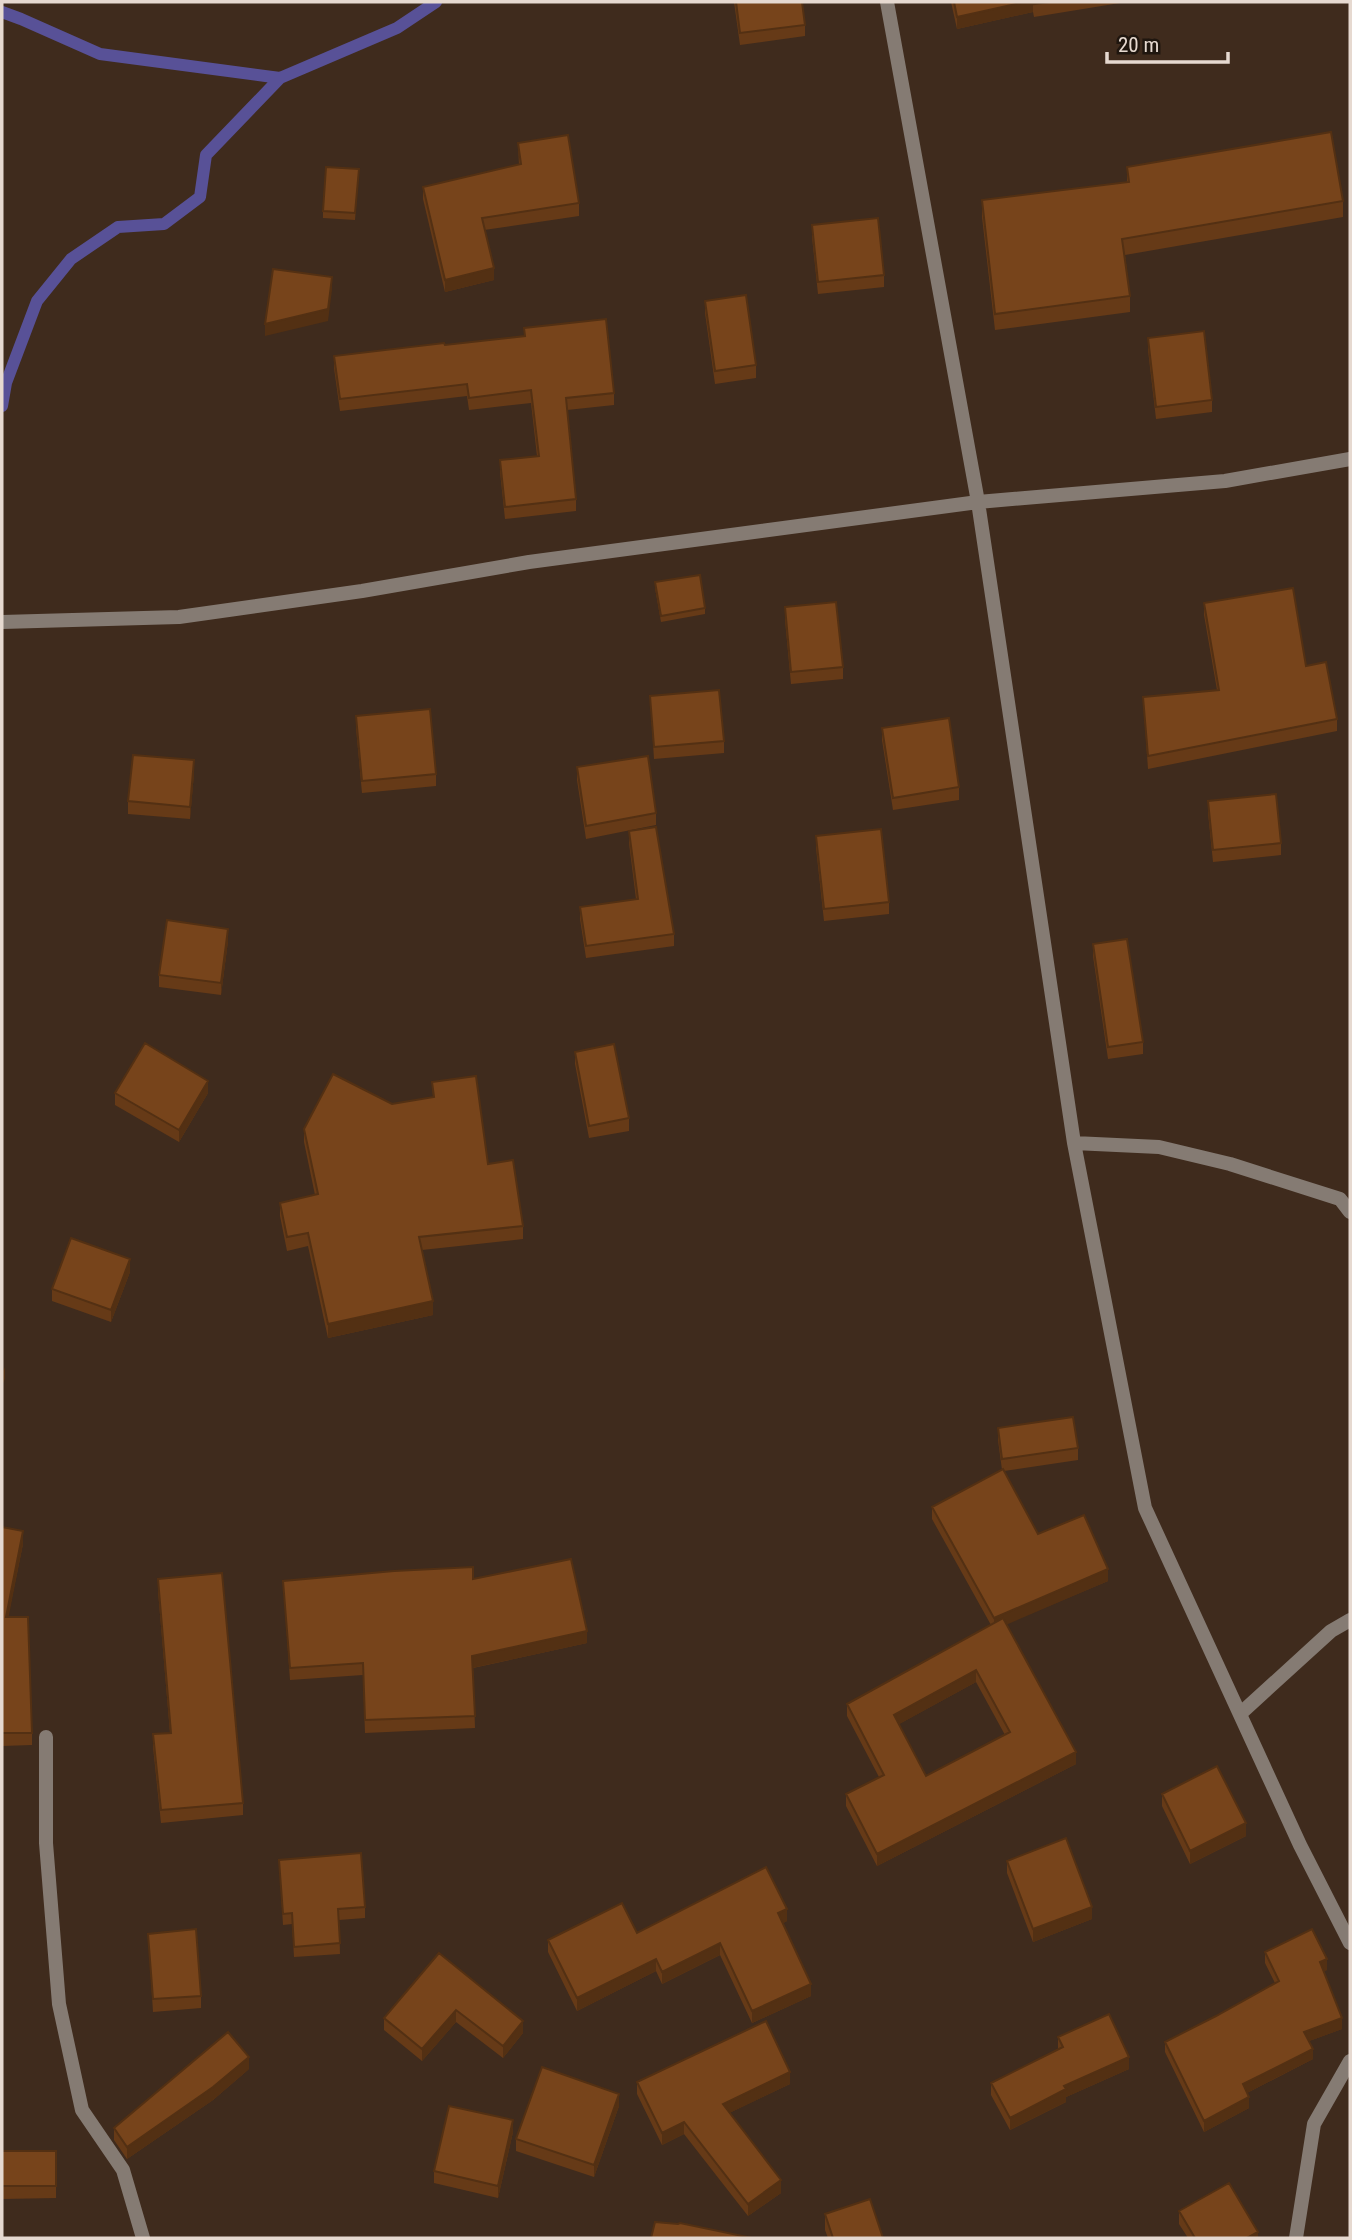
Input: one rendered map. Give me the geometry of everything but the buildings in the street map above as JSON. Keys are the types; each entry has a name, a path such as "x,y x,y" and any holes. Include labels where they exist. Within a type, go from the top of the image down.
{"street":[{"path":"887,2 978,502 1074,1143 1145,1508 1300,1845 1350,1943"},
{"path":"4,622 179,617 362,592 529,562 978,502 1226,481 1350,459"},
{"path":"1074,1143 1159,1147 1218,1161 1340,1199 1350,1212"},
{"path":"1240,1714 1331,1631 1350,1620"},
{"path":"46,1737 46,1843 59,2004 82,2110 122,2170 143,2238"},
{"path":"1296,2238 1314,2124 1350,2061"}],"waterway":[{"path":"2,406 6,383 37,301 71,259 118,227 164,224 200,197 206,155 280,78 397,28 436,2"},
{"path":"2,12 100,54 280,78"}]}
